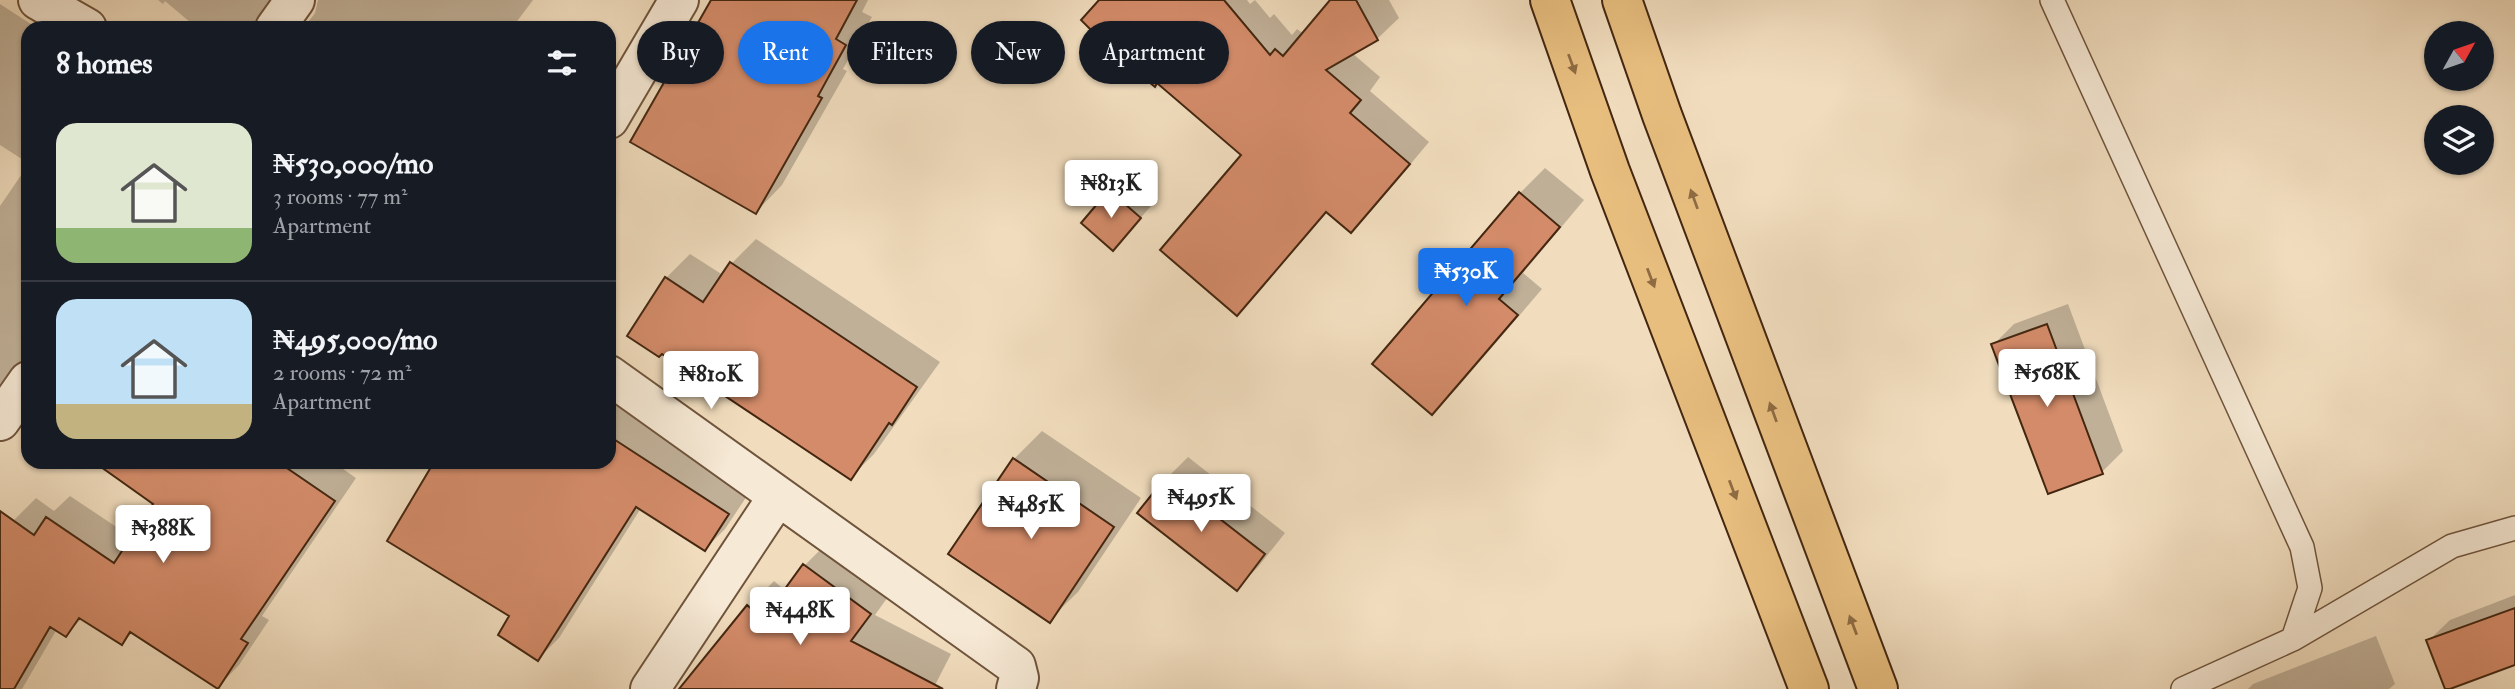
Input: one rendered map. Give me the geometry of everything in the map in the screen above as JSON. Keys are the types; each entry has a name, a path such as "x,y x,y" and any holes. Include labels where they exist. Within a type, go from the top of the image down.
{"highway":[{"path":"1550,0 1610,170 1809,689"},
{"path":"1622,0 1662,115 1878,689"}],"street":[{"path":"38,0 75,21"},
{"path":"280,21 295,0"},
{"path":"616,107 679,0"},
{"path":"616,379 1016,666 1019,678 1016,689"},
{"path":"0,421 21,391"},
{"path":"650,689 778,496"}],"lane":[{"path":"2052,0 2302,547 2310,588 2292,639"},
{"path":"2183,689 2292,639 2452,545 2515,528"}],"building":[{"path":"711,0 857,0 836,39 846,45 833,69 833,21 738,21 738,84 825,84 818,96 822,98 756,214 630,142 663,84 724,84 724,21 699,21"},
{"path":"1099,0 1224,0 1270,55 1275,49 1283,56 1330,0 1356,0 1378,40 1326,70 1361,100 1350,113 1410,164 1351,233 1326,212 1237,316 1160,250 1241,155 1158,84 1229,84 1229,21 1081,20"},
{"path":"1109,190 1141,218 1113,251 1081,223"},
{"path":"1519,192 1560,227 1499,299 1518,315 1432,415 1372,364"},
{"path":"730,262 917,387 851,480 662,354 659,357 627,336 665,277 703,302"},
{"path":"2047,324 2103,474 2048,494 1991,344"},
{"path":"616,441 729,514 705,551 636,507 538,661 498,635 509,616 387,541 430,469 616,469"},
{"path":"1013,458 1114,527 1050,623 948,554"},
{"path":"104,469 288,469 335,501 241,639 248,643 218,689 130,632 122,645 79,618 66,637 50,627 14,689 0,689 0,511 34,535 46,517 114,563 153,504"},
{"path":"1166,477 1265,554 1237,591 1137,513"},
{"path":"803,564 871,614 851,641 943,689 679,689 747,605 763,619"},
{"path":"2515,608 2515,665 2445,689 2426,640"}]}
